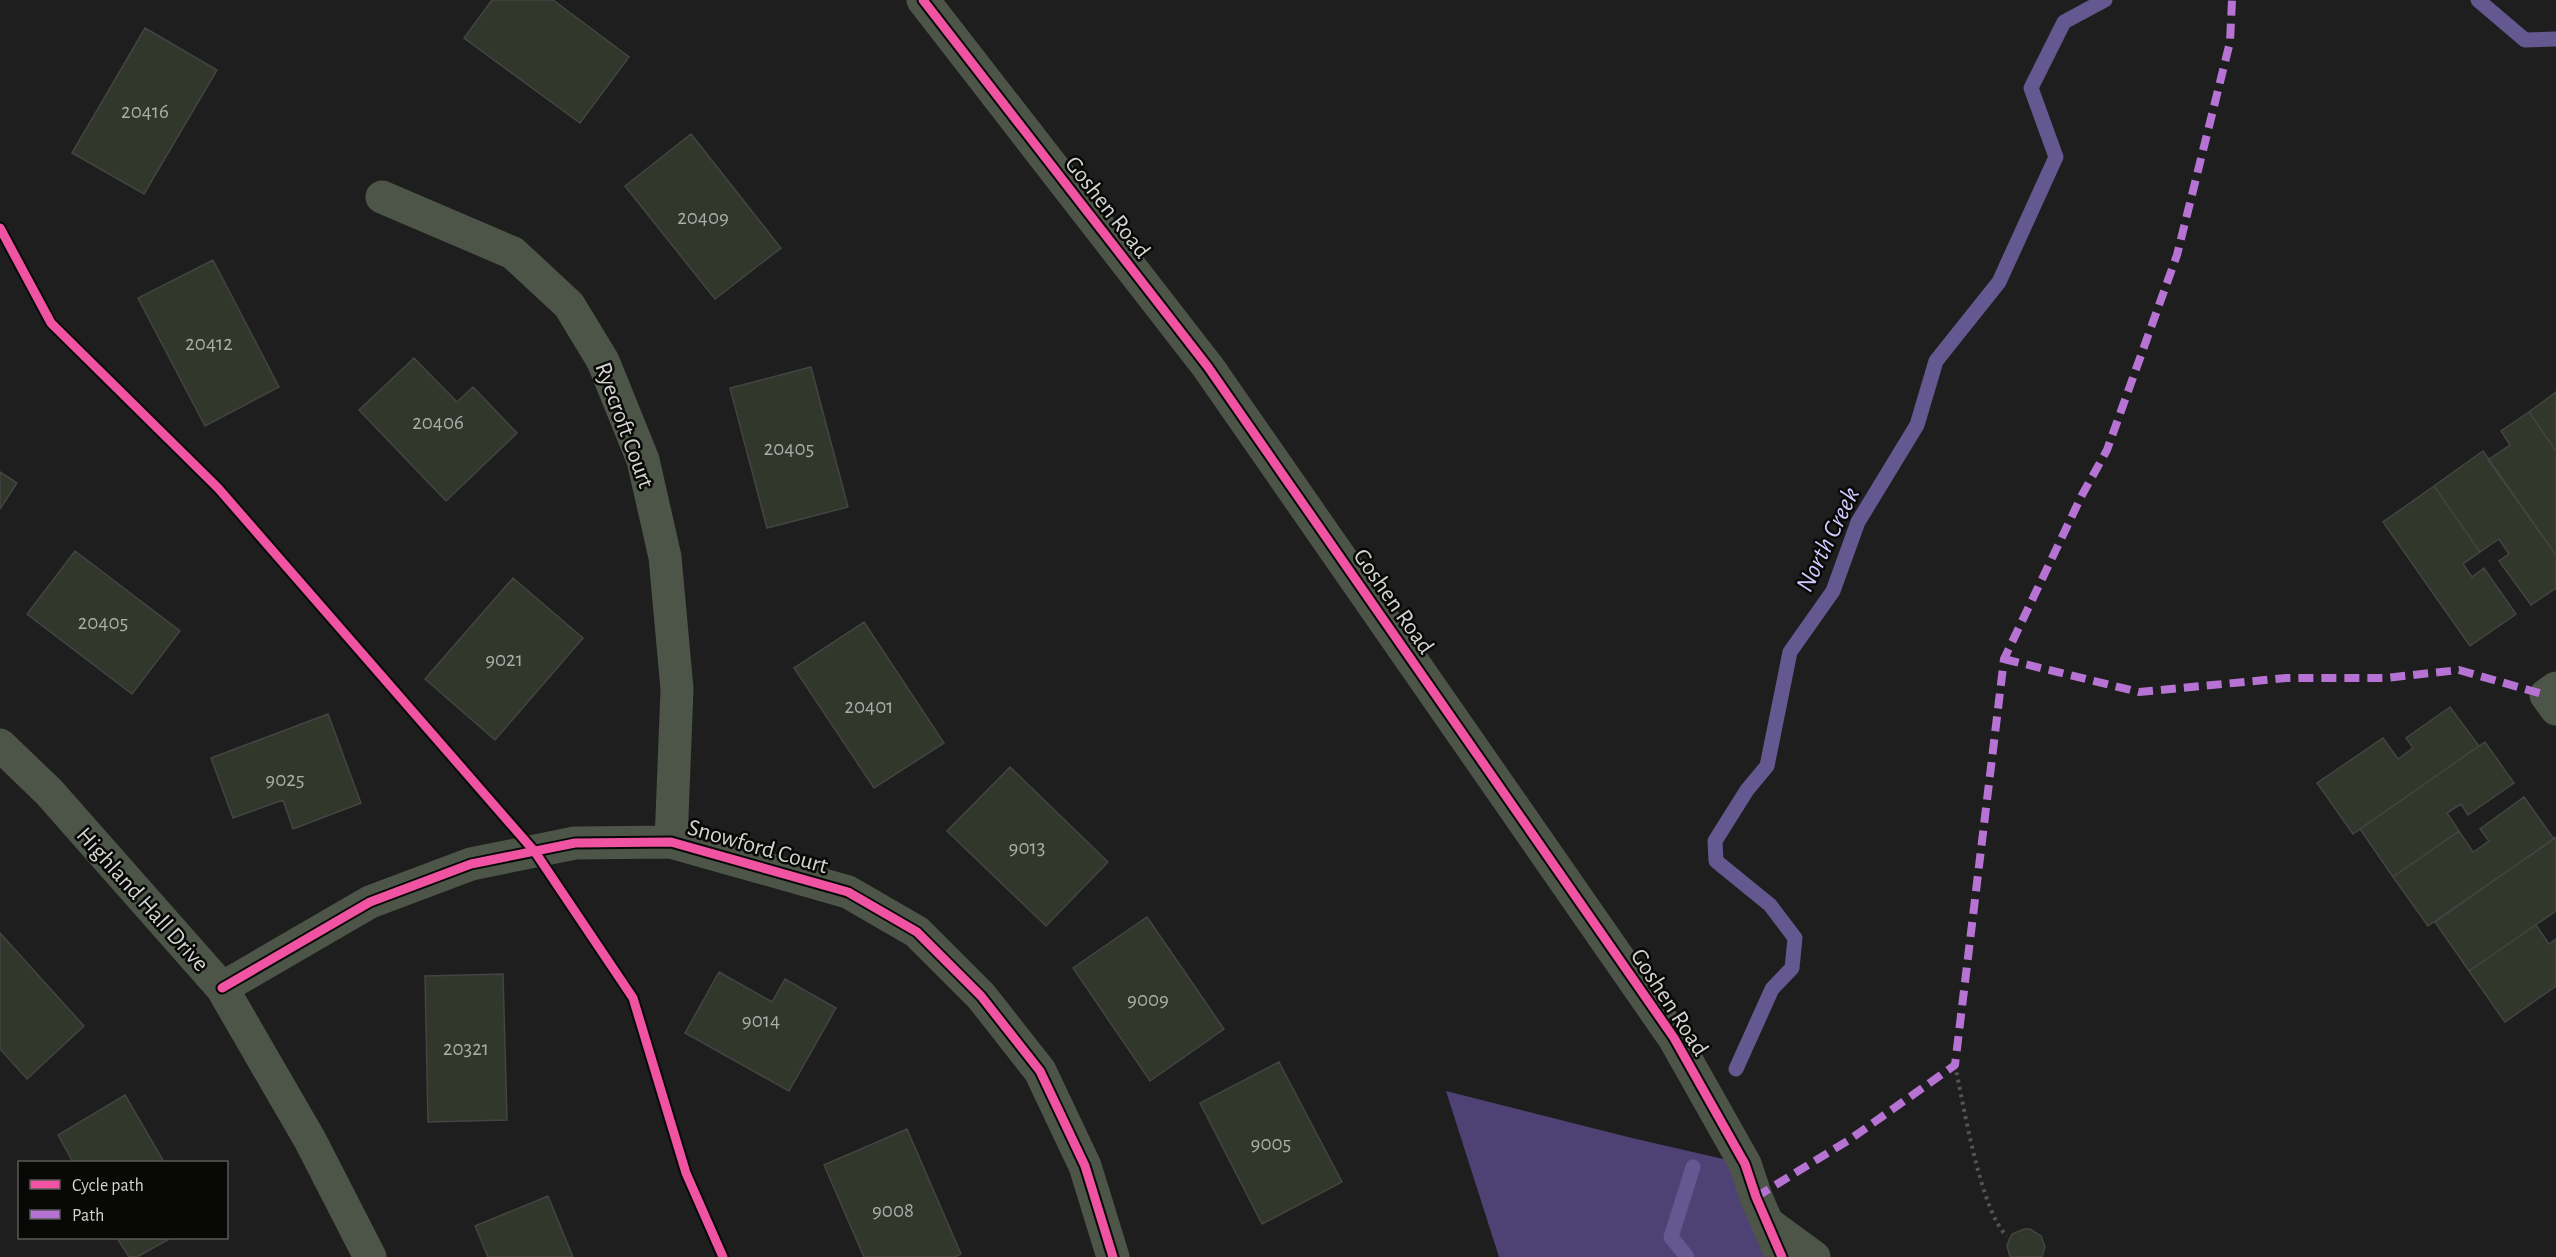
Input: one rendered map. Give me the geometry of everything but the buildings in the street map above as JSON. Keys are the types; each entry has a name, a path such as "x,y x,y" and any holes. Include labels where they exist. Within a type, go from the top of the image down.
{"street":[{"name":"Goshen Road","path":"923,0 1208,367 1674,1038 1745,1164 1756,1197 1782,1257"},
{"name":"Ryecroft Court","path":"382,197 513,253 569,305 603,361 643,460 665,557 677,689 671,842"},
{"path":"2556,688 2546,695 2556,709"},
{"name":"Highland Hall Drive","path":"0,745 49,792 222,988 310,1140 370,1257"},
{"name":"Snowford Court","path":"222,988 370,902 471,864 575,843 671,842 849,892 917,932 981,996 1040,1071 1085,1167 1113,1257"},
{"path":"1769,1224 1814,1257"}],"path":[{"path":"1955,1065 1986,1197 2000,1229 2007,1236"}],"shaded area":[{"path":"1446,1091 1745,1164 1782,1257 1499,1257"}],"waterway":[{"name":"North Creek","path":"1736,1069 1772,989 1792,968 1795,938 1770,905 1716,861 1715,841 1747,790 1767,766 1790,652 1833,591 1858,522 1917,425 1936,361 1999,282 2056,157 2031,88 2064,22 2105,0"},
{"path":"2478,0 2525,40 2556,39"},
{"name":"North Creek","path":"1687,1257 1671,1237 1693,1167"}],"marked path":[{"path":"1756,1197 1849,1140 1955,1065 2004,659 2082,495 2107,450 2177,255 2230,42 2232,0"},
{"path":"2004,659 2139,692 2286,678 2385,678 2459,670 2546,695"}],"cycle path":[{"path":"923,0 1208,367 1674,1038 1745,1164 1756,1197 1782,1257"},
{"path":"0,228 51,323 218,488 535,852 633,998 686,1173 723,1257"},
{"path":"222,988 370,902 471,864 575,843 671,842 848,892 917,932 981,996 1040,1071 1085,1166 1113,1257"}]}
